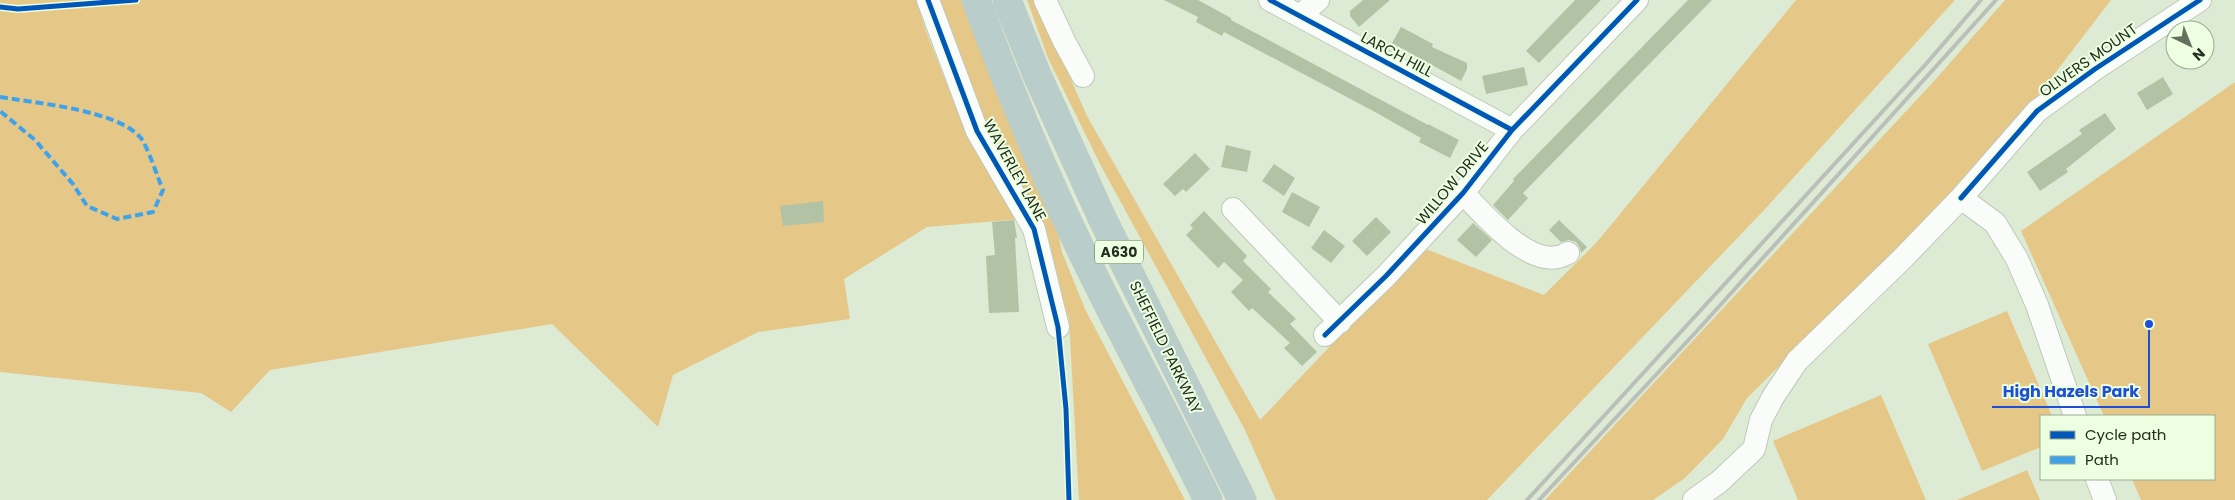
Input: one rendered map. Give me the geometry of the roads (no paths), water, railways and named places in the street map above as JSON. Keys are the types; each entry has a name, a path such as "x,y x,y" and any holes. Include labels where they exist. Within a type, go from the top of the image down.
{"highway":[{"name":"SHEFFIELD PARKWAY","path":"976,0 1010,93 1085,258 1164,409 1208,500"},
{"name":"SHEFFIELD PARKWAY","path":"1008,0 1036,75 1103,220 1242,500"}],"street":[{"name":"WAVERLEY LANE","path":"928,0 976,131 1034,229 1058,327"},
{"path":"1045,0 1064,42 1083,76"},
{"name":"LARCH HILL","path":"1270,0 1512,130"},
{"path":"1300,16 1318,0"},
{"name":"WILLOW DRIVE","path":"1233,210 1332,328 1386,276 1463,193 1512,130 1637,0"},
{"name":"OLIVERS MOUNT","path":"1694,500 1719,482 1754,449 1762,420 1773,397 1797,362 1961,198 2037,111 2095,69 2200,0"},
{"path":"1463,193 1484,215 1529,251 1543,257 1556,258 1568,253"},
{"path":"1961,198 1995,223 2017,259 2037,305 2075,415"},
{"path":"2097,480 2105,500"}],"railway":[{"path":"1527,500 1926,64 1981,0"},
{"path":"1539,500 1695,333 1996,0"}],"place":[{"name":"High Hazels Park","path":"2149,324"}]}
